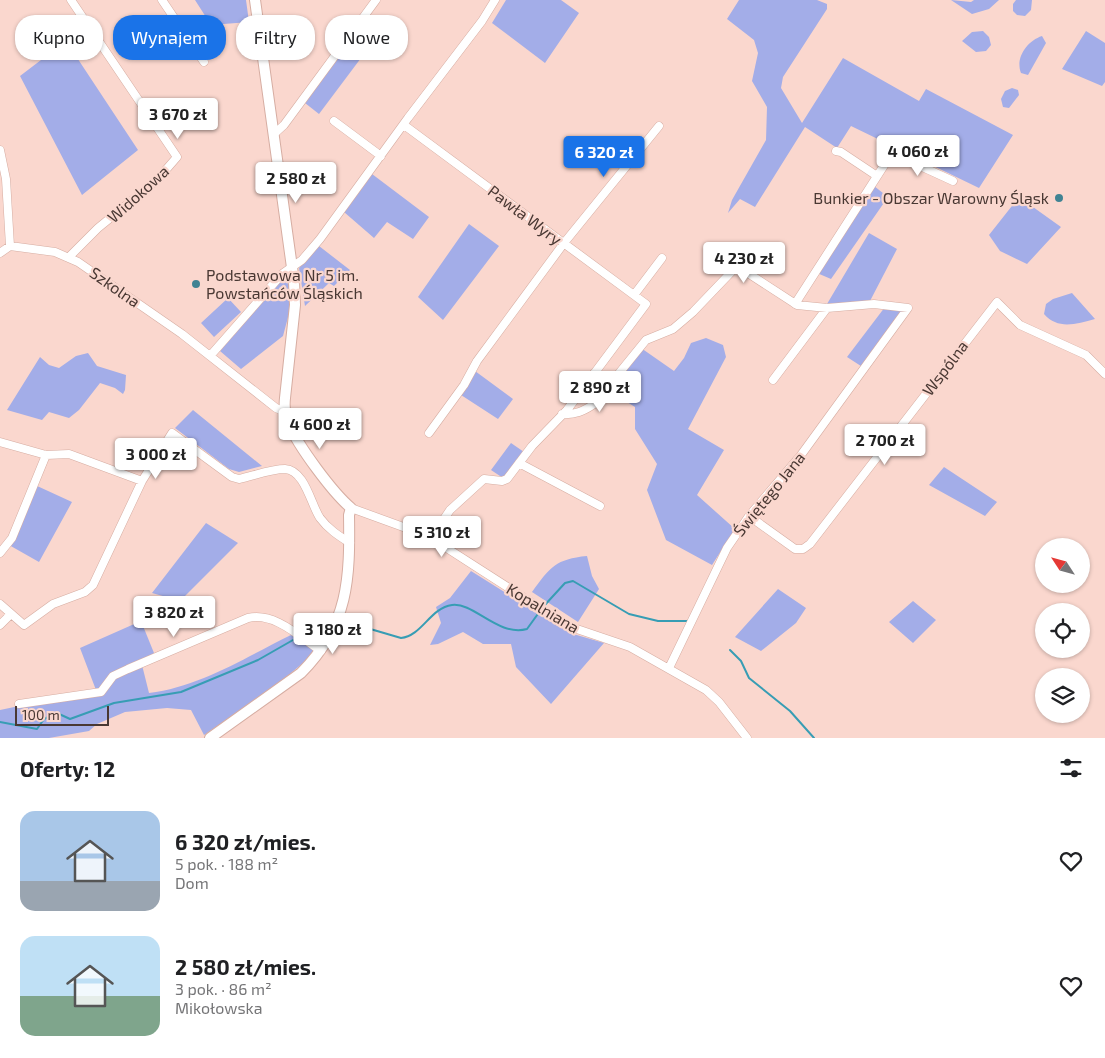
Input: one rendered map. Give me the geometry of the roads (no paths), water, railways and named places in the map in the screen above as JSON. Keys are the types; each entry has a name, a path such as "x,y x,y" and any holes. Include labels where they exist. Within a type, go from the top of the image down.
{"street":[{"name":"Widokowa","path":"69,257 98,228 157,180 177,158 71,0"},
{"path":"162,0 204,62"},
{"path":"210,738 301,673 321,651 344,601 348,584 349,515 351,508 339,497 295,435 285,412 295,305 292,266 255,0"},
{"path":"274,134 284,124 376,0"},
{"path":"210,356 282,274 302,260 320,239 408,118 482,21 495,0"},
{"path":"334,121 381,156"},
{"name":"Pawła Wyry","path":"404,125 646,304 594,373"},
{"path":"429,433 464,385 477,361 564,243 660,126"},
{"path":"0,150 6,179 10,246 0,253"},
{"path":"836,152 841,152 877,176"},
{"path":"794,304 892,153 953,181"},
{"name":"Szkolna","path":"10,246 55,252 69,257 167,323 276,408 285,412"},
{"path":"634,296 662,258"},
{"path":"566,415 584,410 594,404 646,340 673,329 693,312 737,266 794,304 827,308 773,380"},
{"name":"Wspólna","path":"749,516 795,549 803,549 810,544 997,302 1020,325 1093,359 1105,374"},
{"name":"Świętego Jana","path":"669,668 727,548 749,516 801,455 908,308 874,304 827,308"},
{"path":"431,538 450,510 484,479 502,481 507,479 532,446 566,415 594,373 603,384 610,384"},
{"path":"0,604 24,625 53,604 85,592 93,585 142,481 172,433 232,477 239,479 286,469 294,473 301,479 320,517 336,535 350,543"},
{"path":"0,442 46,455 69,454 142,481"},
{"path":"0,553 12,538 46,455"},
{"path":"519,463 600,506"},
{"name":"Kopalniana","path":"351,508 431,538 580,632 622,644 669,668 713,695 747,738"},
{"path":"0,625 11,614"},
{"path":"19,704 101,692 113,676 248,618 258,616 275,621 321,651"}],"waterway":[{"path":"543,607 565,583 573,581 629,614 658,621 690,621"},
{"path":"343,621 401,638 415,632 444,607 452,605 460,605 496,624 516,630 527,629 540,611"},
{"path":"302,633 322,619 330,619"},
{"path":"0,722 37,729 44,719 57,713 70,719 114,703 181,692 258,660 293,640"},
{"path":"730,650 741,661 749,678 790,711 814,738"}],"place":[{"name":"Bunkier - Obszar Warowny Śląsk","path":"1059,198"},
{"name":"Podstawowa Nr 5 im. Powstańców Śląskich","path":"196,284"}]}
